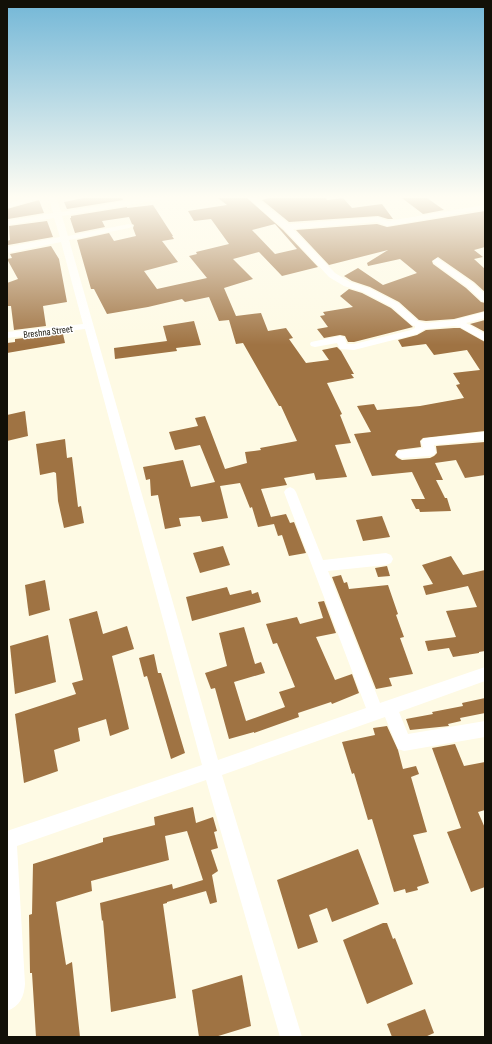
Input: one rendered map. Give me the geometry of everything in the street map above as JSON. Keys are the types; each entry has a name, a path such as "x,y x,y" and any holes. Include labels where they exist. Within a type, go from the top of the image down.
{"street":[{"path":"7,250 24,247"},
{"path":"67,247 212,770 291,1037"},
{"path":"305,247 332,275 347,284 366,290 395,305 420,326 454,323 485,315"},
{"path":"437,261 485,299"},
{"path":"454,323 485,337"},
{"name":"Breshna Street","path":"7,336 89,326"},
{"path":"315,344 340,338 344,347 354,347 414,332 420,329 420,326"},
{"path":"402,454 430,452 427,442 441,442 485,436"},
{"path":"290,492 319,566 383,710 404,743 485,729"},
{"path":"319,566 386,559"},
{"path":"7,1001 14,993 15,984 8,840 485,674"}],"building":[{"path":"51,247 59,259 67,302 43,306 46,326 14,330 11,306 7,306 7,283 18,279 7,259 12,258 10,254"},
{"path":"79,247 166,247 178,262 144,271 157,289 207,278 189,256 197,254 196,252 218,247 268,247 275,254 297,249 295,247 299,247 318,267 282,276 259,252 233,259 253,279 224,288 236,316 261,313 268,331 286,328 293,338 289,339 306,363 329,360 322,350 337,347 341,351 354,374 351,374 354,378 327,383 342,414 340,415 351,443 335,445 347,477 316,480 314,473 284,478 287,485 261,489 272,520 271,517 286,514 290,523 294,522 306,553 289,556 282,535 278,536 274,524 258,527 252,507 250,508 240,483 220,486 228,518 202,522 200,516 179,518 181,526 165,529 158,495 151,496 150,479 146,480 143,467 183,460 191,487 215,482 200,445 175,450 169,432 198,426 195,418 205,416 225,469 247,463 245,452 261,450 260,448 297,441 281,406 279,406 243,343 236,344 229,320 219,321 209,297 185,302 182,299 107,314 94,289 91,289"},
{"path":"312,247 485,247 474,250 483,257 474,259 485,269 485,292 474,282 438,257 432,261 433,264 466,288 481,302 485,303 485,311 454,319 419,320 399,302 344,276 358,268 383,285 417,273 400,259 368,266 367,263 388,250 329,265"},
{"path":"349,289 362,293 391,308 413,327 354,342 348,342 345,336 340,335 324,338 317,329 328,327 320,316 325,315 323,312 353,307 340,296"},
{"path":"485,320 485,332 470,324"},
{"path":"194,321 201,345 176,348 177,351 115,359 114,348 167,341 163,326"},
{"path":"460,328 485,342 485,431 423,438 420,441 421,447 398,450 395,455 402,460 430,458 437,453 436,446 485,442 485,475 465,478 456,460 435,463 443,480 436,480 445,498 447,498 451,511 420,512 419,509 416,509 411,499 425,499 412,472 372,476 354,434 371,432 357,406 374,404 377,410 420,406 464,398 456,385 460,384 453,373 480,370 467,350 434,355 426,344 402,347 398,340 417,335 426,330"},
{"path":"63,334 65,343 7,353 7,343 15,342 15,339"},
{"path":"25,411 28,436 7,441 7,415"},
{"path":"65,439 67,458 72,457 78,507 81,506 84,523 64,528 58,501 56,473 54,472 40,475 36,444"},
{"path":"382,516 390,537 363,541 356,520"},
{"path":"223,546 230,565 200,573 193,553"},
{"path":"451,556 463,575 485,570 485,651 453,657 449,648 428,651 425,641 456,637 446,611 477,607 468,586 426,595 423,586 433,584 422,565"},
{"path":"387,566 390,576 378,577 375,568"},
{"path":"341,575 344,583 347,582 349,589 388,585 404,637 400,638 413,674 389,678 392,686 376,689 332,577"},
{"path":"45,580 50,610 29,616 25,585"},
{"path":"227,587 230,595 251,590 252,594 258,592 261,602 192,621 186,597"},
{"path":"324,601 336,633 316,637 335,680 352,674 359,693 332,704 331,702 298,713 299,717 254,733 229,739 215,688 211,689 205,673 227,666 219,633 244,627 255,664 261,662 265,673 234,682 246,721 285,707 279,692 295,687 277,643 273,644 266,624 297,617 300,624 323,618 318,602"},
{"path":"97,611 103,634 127,626 134,649 112,656 129,729 110,736 106,719 78,728 80,741 54,750 58,771 24,783 15,714 76,694 72,683 83,680 69,619"},
{"path":"48,635 56,682 15,694 10,646"},
{"path":"154,654 158,673 161,673 185,753 171,759 147,676 144,677 139,658"},
{"path":"485,698 485,713 460,718 461,721 448,724 449,726 410,730 406,719 433,714 432,712 463,706 462,703"},
{"path":"387,726 398,750 403,769 416,766 419,774 411,777 427,832 413,835 429,883 417,887 418,890 406,893 405,889 394,892 372,819 368,820 354,773 352,774 342,742 375,735 373,728"},
{"path":"455,744 464,766 485,762 485,810 478,812 485,828 485,887 471,892 447,832 461,828 432,748"},
{"path":"193,807 196,823 213,817 217,831 214,832 218,848 211,850 218,871 212,875 217,902 210,904 206,891 163,904 176,998 111,1012 103,920 102,921 100,903 172,884 173,889 203,880 187,831 165,836 169,860 91,881 92,891 56,902 66,965 72,962 80,1037 36,1037 32,973 30,973 29,915 32,914 33,864 103,842 103,838 155,825 154,817"},
{"path":"358,849 379,904 332,922 327,908 309,915 318,942 298,949 277,880"},
{"path":"383,923 387,923 393,939 395,938 413,984 367,1004 343,940"},
{"path":"242,975 251,1026 215,1037 199,1037 192,990"},
{"path":"425,1009 434,1033 425,1037 392,1037 387,1024"}]}
